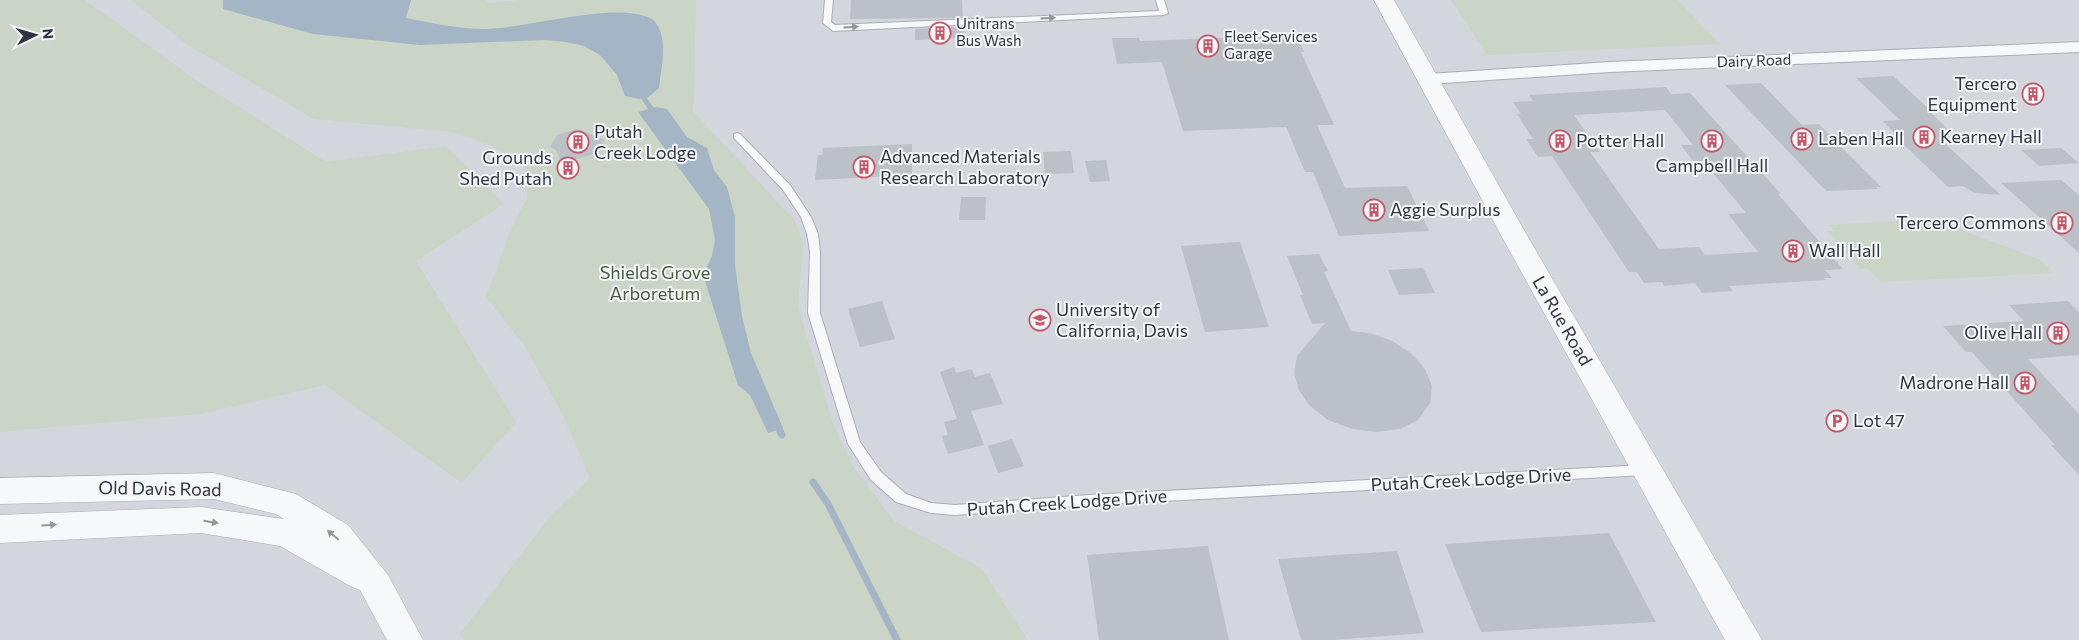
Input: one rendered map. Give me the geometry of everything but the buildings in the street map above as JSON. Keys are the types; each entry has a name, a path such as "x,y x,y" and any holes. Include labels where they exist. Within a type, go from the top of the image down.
{"street":[{"name":"La Rue Road","path":"1384,0 1429,79 1493,199 1744,640"},
{"name":"Dairy Road","path":"1429,79 1610,67 2079,47"},
{"name":"Old Davis Road","path":"0,490 214,486 285,503 336,535 376,585 406,640"},
{"name":"Old Davis Road","path":"0,529 71,524 200,520 286,533 376,585"}],"lane":[{"path":"829,0 827,23 833,28 1164,12 1160,0"},
{"name":"Putah Creek Lodge Drive","path":"737,136 800,206 812,234 815,251 812,301 814,313 854,444 876,476 901,498 931,508 955,510 1089,500 1647,470"}],"shaded area":[{"name":"University of California, Davis","path":"0,0 2079,0 2079,640 0,640"}],"green space":[{"path":"0,0 85,0 193,78 326,162 446,146 504,204 416,261 516,422 462,483 325,385 201,414 0,432"},
{"name":"Shields Grove Arboretum","path":"131,0 486,0 489,3 520,0 696,0 694,101 692,110 795,221 803,243 798,307 833,423 852,465 894,521 981,568 1028,640 464,640 460,634 552,514 590,478 563,415 524,345 486,297 511,229 527,198 524,166 490,145 452,132 314,119 188,45"},
{"path":"1451,0 1678,0 1720,44 1487,55"},
{"path":"1931,219 2039,259 2054,273 1881,282 1869,269 1860,269 1827,231 1834,231 1829,225"}],"water":[{"path":"223,0 411,0 406,18 475,29 503,28 572,16 618,12 637,14 652,19 658,25 661,33 663,52 659,88 645,100 625,96 617,75 600,55 584,46 566,42 544,40 420,45 313,34 223,9"},
{"path":"655,107 667,109 687,137 707,148 714,170 727,187 735,217 735,265 742,316 751,353 783,428 768,433 750,395 738,385 703,275 712,256 715,240 709,209 638,112"}],"waterway":[{"path":"645,100 656,115"},
{"path":"775,422 782,435"},
{"path":"813,482 828,504 897,640"}],"place":[{"name":"Unitrans Bus Wash","path":"940,33"},
{"name":"Fleet Services Garage","path":"1208,46"},
{"name":"Tercero Equipment","path":"2033,94"},
{"name":"Kearney Hall","path":"1924,137"},
{"name":"Laben Hall","path":"1802,139"},
{"name":"Potter Hall","path":"1560,141"},
{"name":"Campbell Hall","path":"1712,141"},
{"name":"Putah Creek Lodge","path":"578,142"},
{"name":"Advanced Materials Research Laboratory","path":"864,167"},
{"name":"Grounds Shed Putah","path":"568,168"},
{"name":"Aggie Surplus","path":"1374,210"},
{"name":"Tercero Commons","path":"2062,223"},
{"name":"Wall Hall","path":"1793,251"},
{"name":"University of California, Davis","path":"1040,320"},
{"name":"Olive Hall","path":"2058,333"},
{"name":"Madrone Hall","path":"2025,383"},
{"name":"Lot 47","path":"1837,421"}]}
